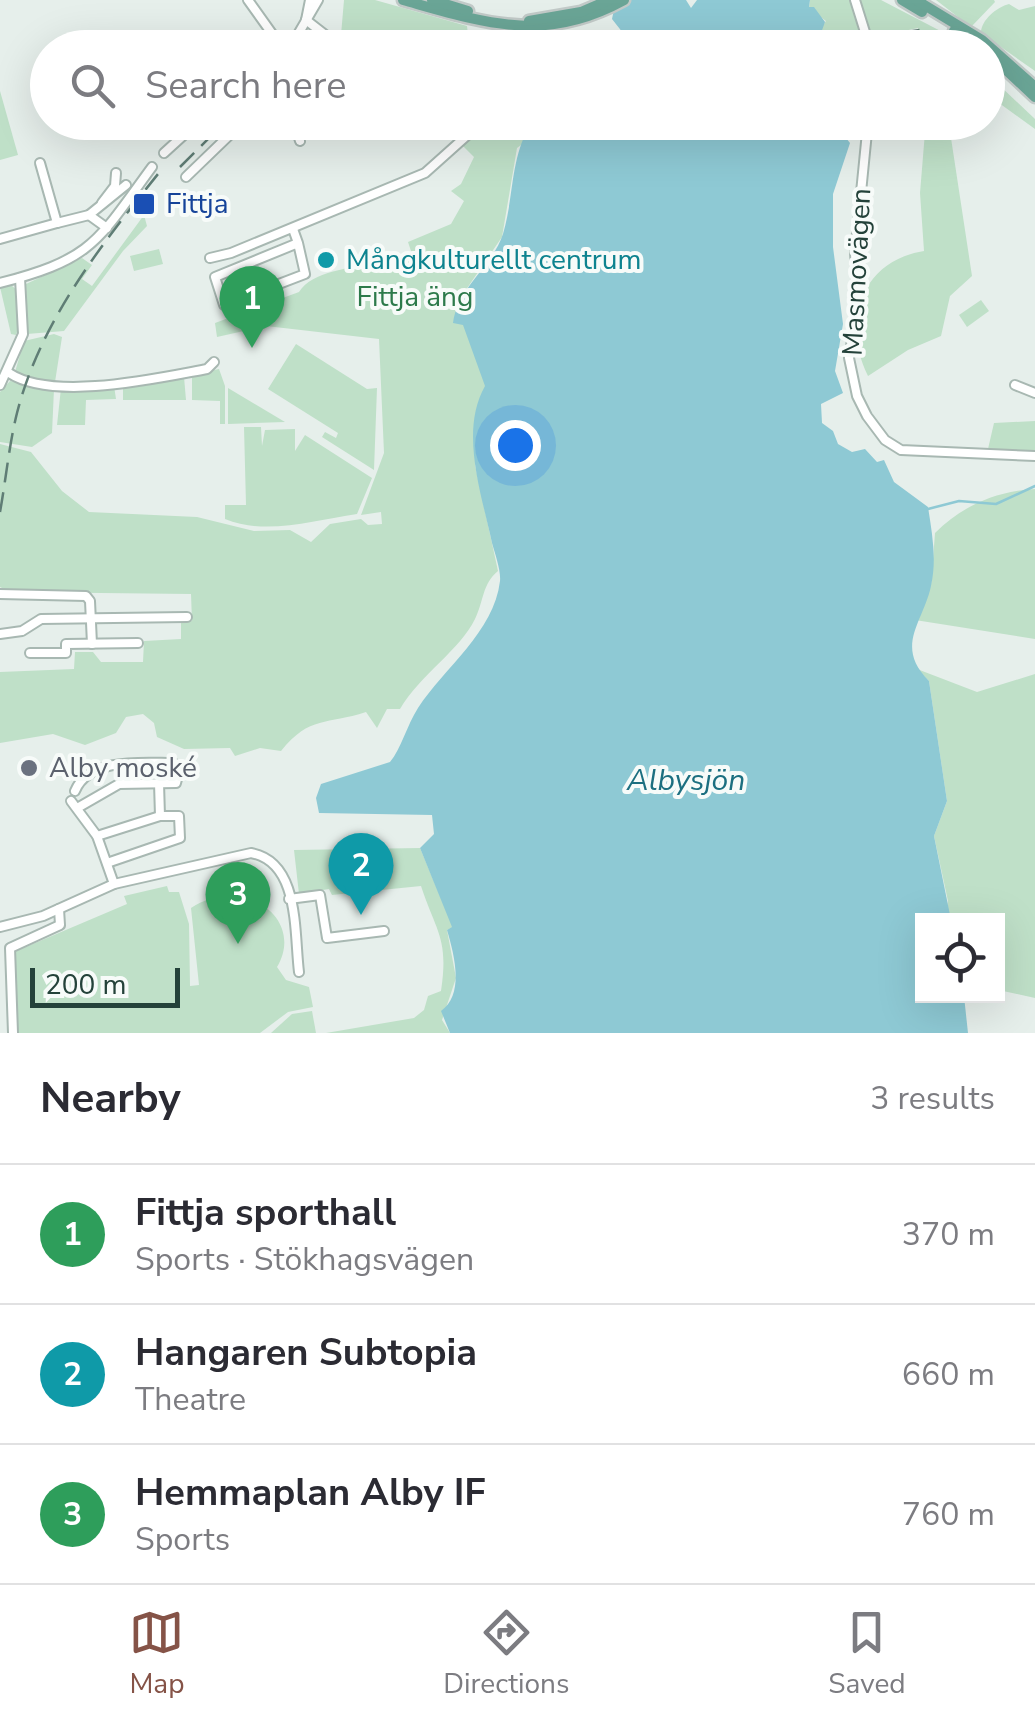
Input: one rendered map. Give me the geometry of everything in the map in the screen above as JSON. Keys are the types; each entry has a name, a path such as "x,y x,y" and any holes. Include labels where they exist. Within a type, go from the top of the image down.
{"main road":[{"path":"402,0 510,27 556,25 605,5"},
{"path":"432,0 510,20 567,16 624,0"},
{"path":"902,0 951,30"},
{"path":"916,0 966,30"},
{"path":"1005,60 1035,87"},
{"path":"1005,69 1035,97"}],"street":[{"path":"248,0 269,30"},
{"path":"306,20 310,0"},
{"path":"300,30 318,0"},
{"path":"855,0 864,30"},
{"path":"306,20 319,30"},
{"path":"164,153 178,140"},
{"path":"186,177 224,140"},
{"path":"210,258 293,229 425,173 462,140"},
{"name":"Masmovägen","path":"867,140 855,253 858,303 849,355 860,404 885,440 898,448 1035,456"},
{"path":"40,163 57,222"},
{"path":"0,284 73,260 107,228 152,167"},
{"path":"0,239 90,216 115,186 116,173"},
{"path":"99,206 126,185"},
{"path":"90,216 107,228"},
{"path":"293,229 298,243 305,274 226,305 221,302 216,277 298,243"},
{"path":"0,385 9,373 23,334 20,278"},
{"path":"9,373 33,382 118,383 208,369 214,362"},
{"path":"1015,385 1035,393"},
{"path":"0,594 86,596 92,644"},
{"path":"0,634 12,634 42,619 187,617"},
{"path":"30,653 66,653 66,644 138,643"},
{"path":"75,799 119,784 178,782 178,766 112,765 80,780 75,799 96,836 114,884"},
{"path":"159,783 160,816"},
{"path":"96,836 160,816 179,816 180,838 107,863"},
{"path":"0,927 59,908 114,884 252,852 275,862 286,880 299,972"},
{"path":"289,899 320,895 328,938 384,931"},
{"path":"13,1033 10,948 60,925 59,908"}],"green space":[{"path":"344,0 375,0 467,26 467,30 341,30"},
{"path":"810,0 852,0 863,30 822,30 826,21 809,8"},
{"path":"858,0 881,0 939,30 918,28 868,30"},
{"path":"936,0 994,0 995,2 971,27"},
{"path":"1009,4 1019,10 1035,6 1035,71 1005,50 1005,30 982,30 990,15"},
{"path":"0,91 18,155 0,160"},
{"path":"1005,91 1035,119 1035,129 1005,107"},
{"name":"Fittja äng","path":"467,140 528,140 517,148 502,237 457,303 486,387 475,465 498,571 489,581 475,619 460,641 400,709 387,709 377,728 366,712 320,723 301,732 281,751 260,748 235,756 230,748 184,749 157,737 154,723 143,714 126,717 116,733 85,745 53,734 0,743 0,672 74,669 75,652 93,652 101,662 143,662 144,641 181,639 181,622 192,621 191,594 10,592 0,587 0,444 31,452 62,491 89,512 197,517 254,531 290,530 311,542 330,524 361,519 368,525 382,524 381,512 361,515 384,453 379,339 266,326 217,337 215,323 299,292 322,275 369,262 373,270 412,254 408,242 451,224 464,201 451,191 461,184 474,157 462,145"},
{"path":"924,140 951,140 972,276 950,296 941,336 908,350 868,376 856,335 862,297 885,267 924,251 920,193"},
{"path":"144,215 147,226 123,251 64,331 27,334 26,284 82,258 92,265 82,279 92,286"},
{"path":"159,249 163,264 134,271 130,256"},
{"path":"11,285 18,291 20,323 16,335 11,334 0,287"},
{"path":"981,300 989,311 967,327 959,315"},
{"path":"54,334 62,337 55,382 24,378 15,372 24,341"},
{"path":"296,344 367,389 377,388 374,470 322,437 325,432 336,438 338,433 268,389"},
{"path":"219,369 225,386 225,424 220,424 220,401 192,400 192,375"},
{"path":"184,377 186,400 123,400 123,386"},
{"path":"10,381 54,389 52,433 32,447 0,442 0,392"},
{"path":"114,386 116,399 86,400 85,425 57,425 61,388"},
{"path":"228,388 285,422 228,424"},
{"path":"1035,421 1035,454 988,449 994,423"},
{"path":"244,427 261,427 262,446 265,430 295,429 295,451 305,435 372,478 357,514 273,526 225,519 225,505 246,505"},
{"path":"1035,489 1035,639 915,620 931,585 935,533 980,502"},
{"path":"917,669 977,692 1035,674 1035,998 1005,991 1005,913 946,913 948,901 934,836 947,801 929,681"},
{"path":"420,848 453,927 447,930 456,978 442,1020 450,1033 326,1033 414,1018 424,1010 428,996 441,991 442,947 421,886 332,895 329,889 299,894 294,850"},
{"path":"167,886 169,892 179,892 189,924 190,986 199,985 191,908 230,896 249,899 276,918 283,932 284,949 277,967 286,980 309,987 313,1007 288,1012 260,1033 17,1033 14,952 127,904 124,896"},
{"path":"312,1011 316,1033 271,1033 292,1014"}],"water":[{"path":"616,0 686,0 691,8 697,0 810,0 809,7 814,7 825,22 822,30 621,30 612,19"},
{"name":"Albysjön","path":"523,140 850,143 833,194 833,247 843,324 835,371 843,393 821,404 822,423 833,431 838,444 852,452 865,449 877,462 884,460 894,482 928,507 933,576 912,645 913,657 929,681 947,801 934,836 950,913 915,913 915,1003 965,1003 968,1033 450,1033 441,1011 453,995 455,984 455,962 447,930 452,927 420,848 434,834 432,815 319,813 316,798 321,784 390,762 418,708 478,633 496,599 500,572 473,443 477,404 485,386 463,325 453,323 461,299 503,234"}],"waterway":[{"path":"928,509 959,501 996,504 1035,486"}],"railway":[{"path":"180,167 207,140"},
{"path":"0,512 17,413 41,347 94,257 158,174"}],"place":[{"name":"Fittja","path":"144,204"},
{"name":"Mångkulturellt centrum","path":"326,260"},
{"name":"Fittja sporthall","path":"252,348"},
{"name":"Alby moské","path":"29,768"},
{"name":"Hangaren Subtopia","path":"361,915"},
{"name":"Hemmaplan Alby IF","path":"238,944"}]}
